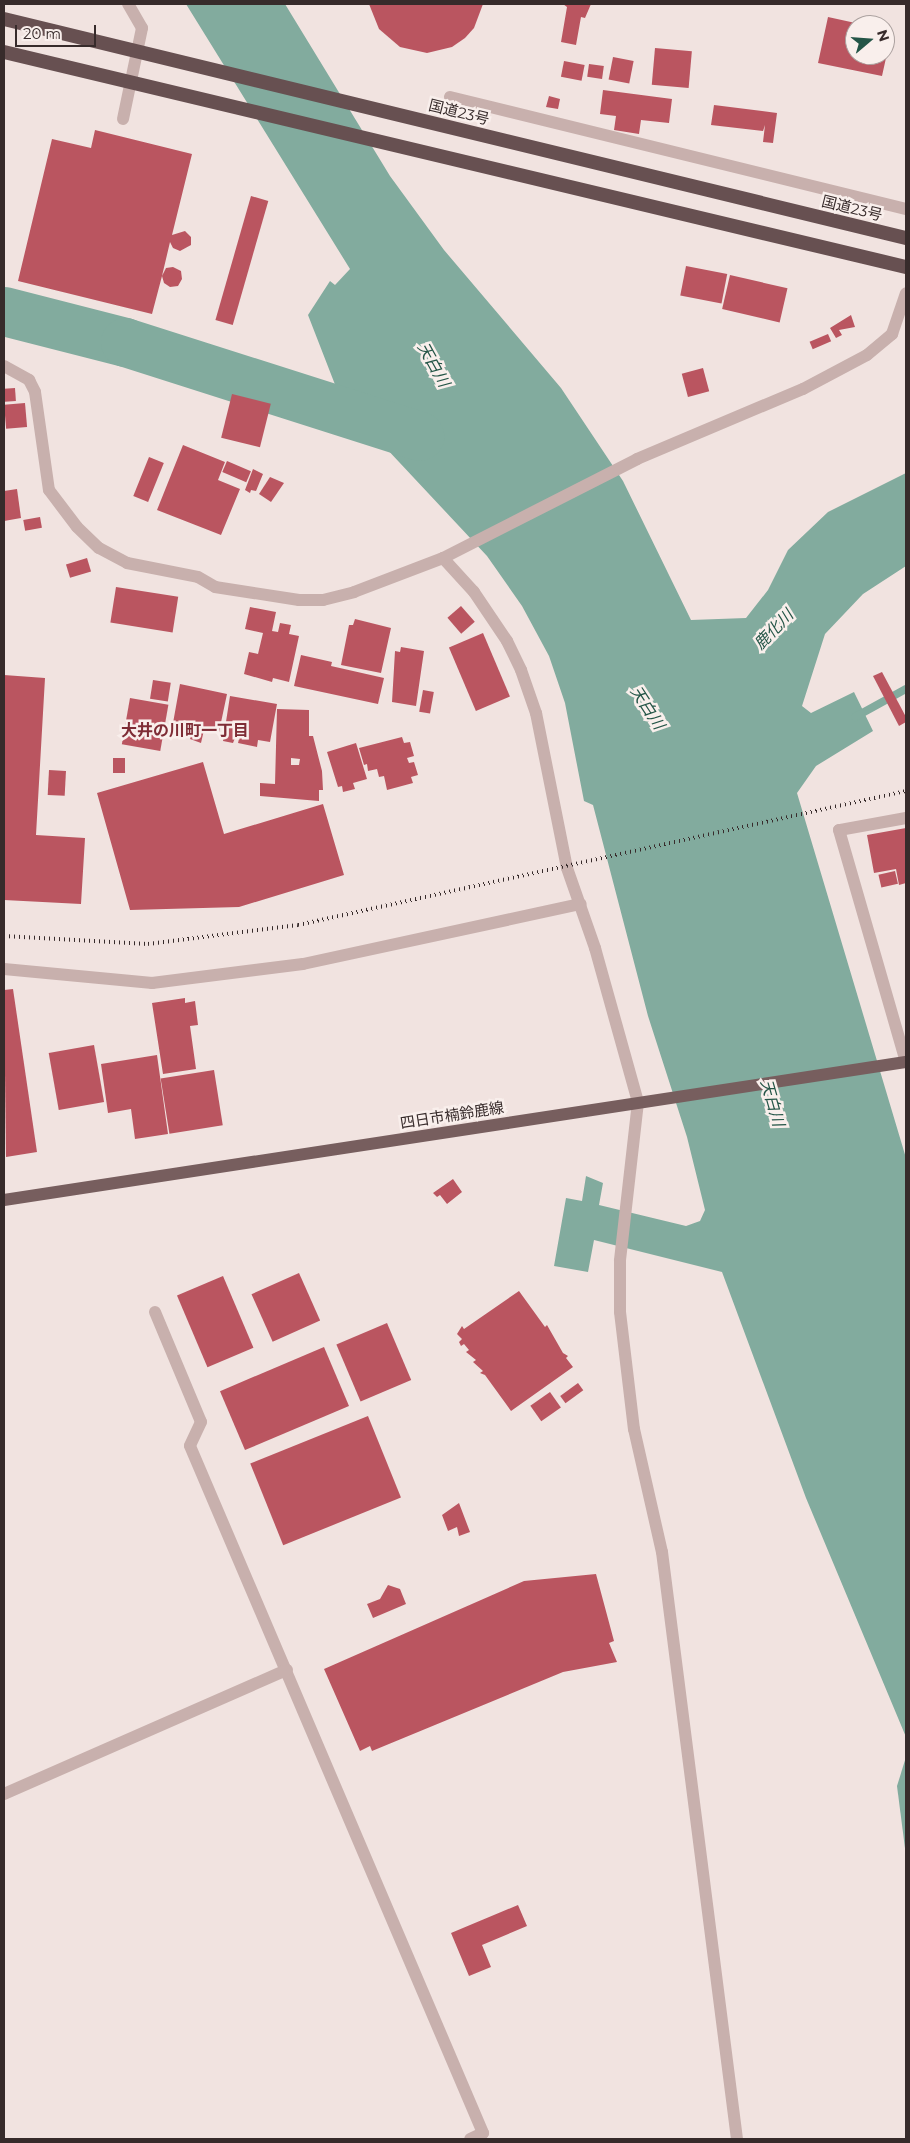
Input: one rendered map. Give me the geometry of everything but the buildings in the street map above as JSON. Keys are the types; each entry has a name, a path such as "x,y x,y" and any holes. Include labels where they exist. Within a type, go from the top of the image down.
{"highway":[{"name":"国道23号","path":"4,19 906,238"},
{"path":"4,52 906,267"}],"main road":[{"name":"四日市楠鈴鹿線","path":"4,1200 903,1062"}],"street":[{"path":"123,118 142,28 128,4"},
{"path":"450,97 906,210"},
{"path":"4,366 29,380 35,392 44,472 49,490 58,505 99,548 127,563 198,577 215,587 299,600 323,600 354,592 442,558 637,459 802,389 867,355 892,334 906,292"},
{"path":"442,558 474,592 507,641 536,713 567,868 581,904 638,1102 620,1261 620,1312 634,1429 662,1552 737,2139"},
{"path":"903,1062 839,830 906,818"},
{"path":"4,969 152,983 303,964 581,904"},
{"path":"155,1312 201,1422 190,1446 483,2133 470,2139"},
{"path":"4,1794 287,1670"}],"water":[{"path":"186,4 285,4 390,176 444,250 561,388 623,481 691,620 746,618 768,590 788,550 828,512 906,473 906,566 863,594 825,634 802,706 811,713 854,692 873,731 816,766 797,793 906,1158 906,1737 806,1498 722,1272 594,1240 588,1272 554,1266 566,1198 582,1201 586,1176 603,1183 599,1205 686,1226 700,1221 705,1210 687,1137 648,1016 593,805 584,801 565,703 549,656 522,606 487,556 341,400 308,315 330,281 335,285 350,269"},
{"path":"906,1757 906,1856 897,1786"}],"waterway":[{"path":"4,311 125,342 419,436"},
{"path":"855,717 906,689"}],"railway":[{"path":"4,936 148,944 298,925 906,791"}],"district":[{"name":"大井の川町一丁目","path":"185,731"}],"water label":[{"name":"天白川","path":"433,365"},
{"name":"鹿化川","path":"774,630"},
{"name":"天白川","path":"647,708"},
{"name":"天白川","path":"772,1103"}]}
